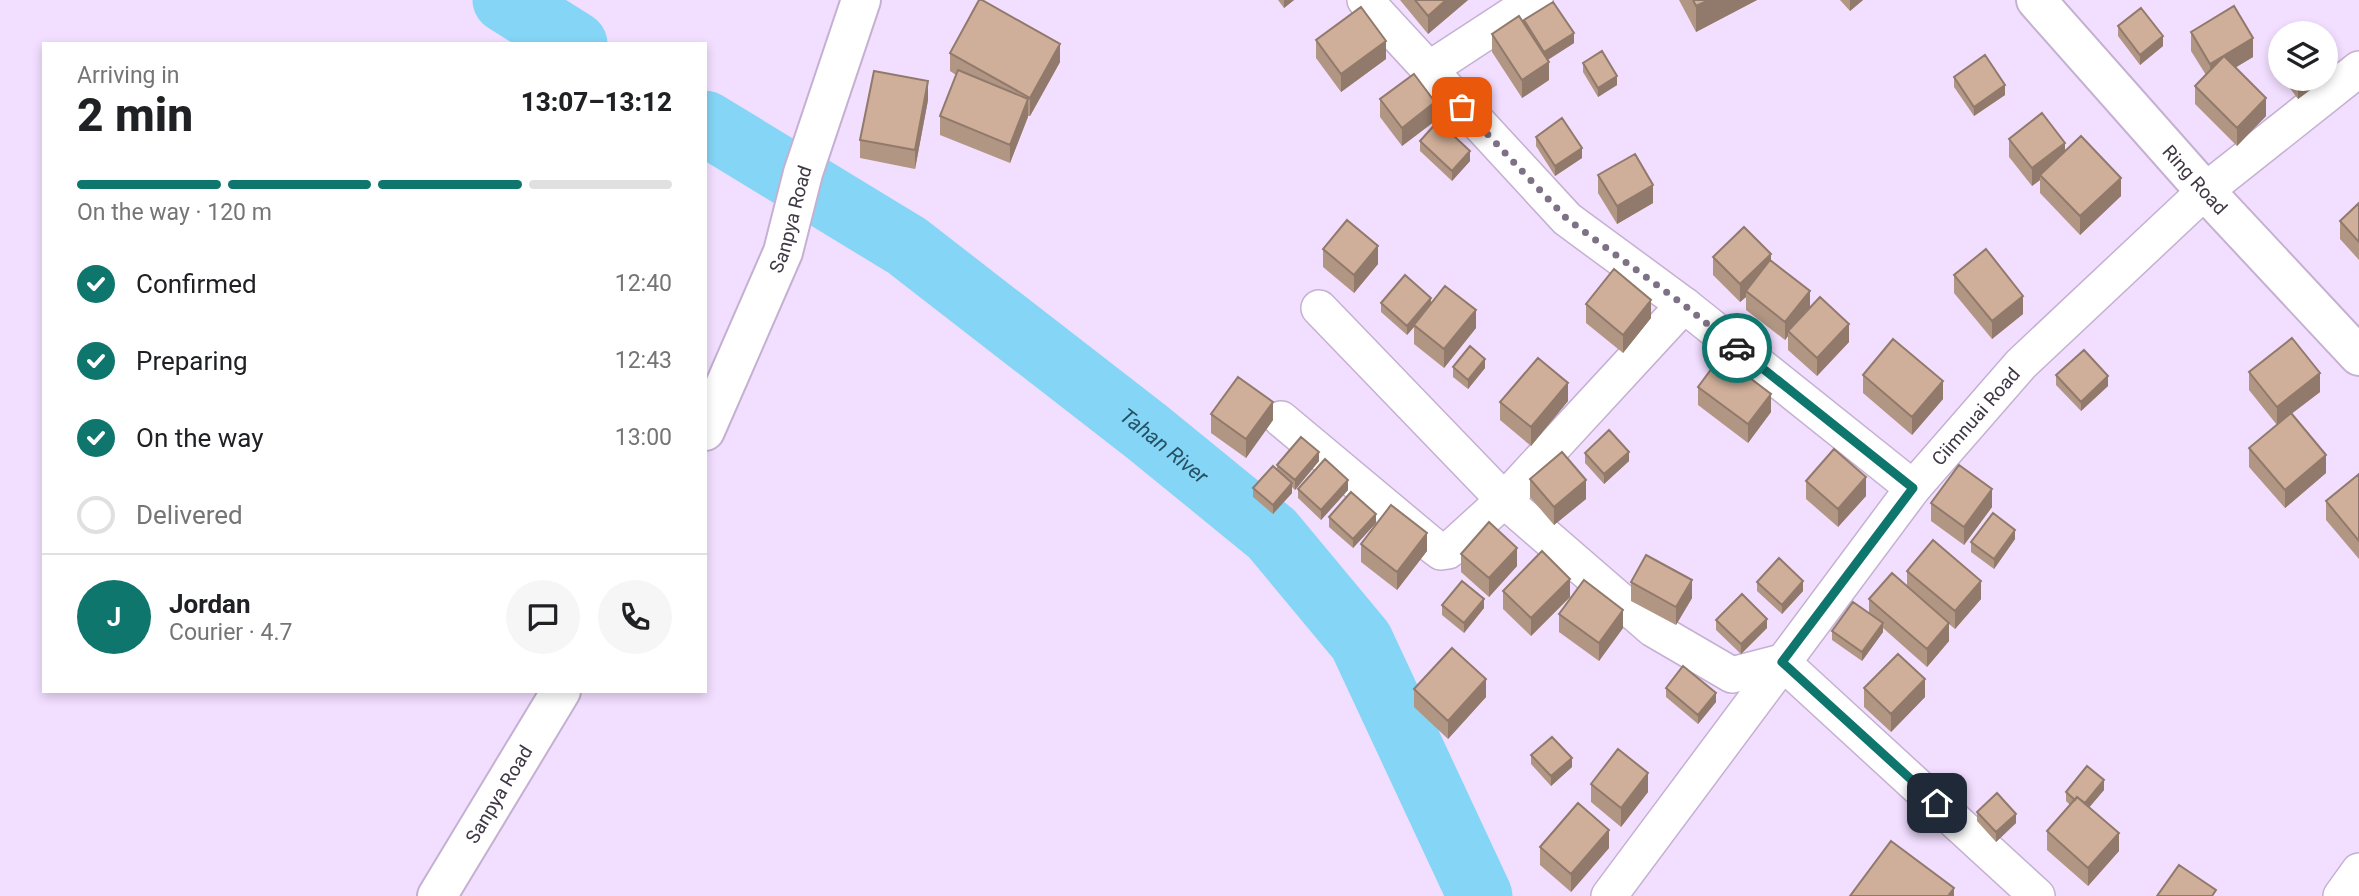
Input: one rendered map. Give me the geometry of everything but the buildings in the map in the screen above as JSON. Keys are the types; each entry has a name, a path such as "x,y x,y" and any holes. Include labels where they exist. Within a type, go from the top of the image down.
{"street":[{"name":"Sanpya Road","path":"707,427 783,252 803,173 861,0"},
{"path":"1365,0 1567,219 1684,305 1913,488"},
{"path":"1427,70 1535,0"},
{"name":"Ring Road","path":"2036,0 2206,191 2359,356"},
{"name":"Ciimnuai Road","path":"1609,896 1913,488 2021,364 2206,191 2359,69"},
{"path":"1281,419 1441,552 1448,551 1504,500 1684,305"},
{"path":"1319,307 1504,500 1653,629 1732,675 1782,662 2037,896"},
{"name":"Sanpya Road","path":"437,896 560,693"},
{"path":"2341,896 2359,871"}],"waterway":[{"name":"Tahan River","path":"505,0 572,42"},
{"name":"Tahan River","path":"707,124 907,246 1147,432 1272,534 1361,641 1480,896"}],"way so far":[{"path":"1462,107 1567,219 1684,305 1737,348"}],"route":[{"path":"1737,348 1913,488 1782,662 1937,803"}]}
